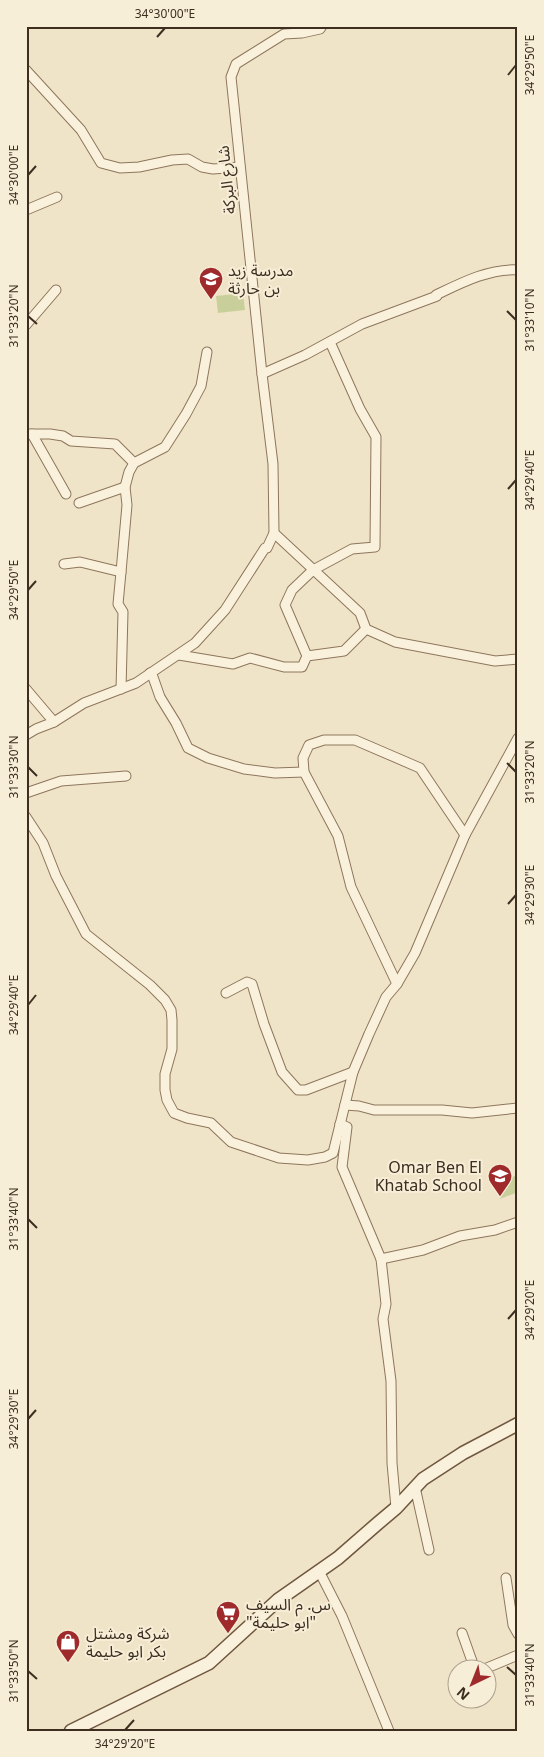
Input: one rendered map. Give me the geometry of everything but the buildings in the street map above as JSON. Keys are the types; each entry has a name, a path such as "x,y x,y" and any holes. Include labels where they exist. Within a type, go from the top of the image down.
{"street":[{"name":"شارع البركة","path":"274,534 273,464 231,77 236,64 284,34 302,33 320,29 322,26"},
{"path":"26,70 81,130 101,163 120,168 139,167 172,160 188,159 202,168 240,167"},
{"path":"26,210 57,197"},
{"path":"262,374 305,355 362,324 437,296 464,282 504,269 518,270"},
{"path":"26,325 56,290"},
{"path":"179,655 233,664 250,658 284,667 302,667 307,656 285,605 292,590 314,570 352,549 375,547 376,437 360,409 330,342"},
{"path":"121,689 124,612 118,604 127,505 125,487 129,472 134,463 164,447 186,414 201,386 208,352"},
{"path":"29,434 63,436 71,441 115,444 134,463"},
{"path":"29,434 66,494"},
{"path":"78,504 125,487"},
{"path":"26,735 54,722 84,703 136,683 195,643 225,610 265,548 267,548 274,534 360,613 366,629 395,642 495,661 518,659"},
{"path":"64,564 80,562 121,572"},
{"path":"307,656 344,651 366,629"},
{"path":"150,673 160,697 176,723 188,748 208,758 244,769 275,774 304,772"},
{"path":"26,689 54,722"},
{"path":"26,817 43,843 56,876 86,934 150,985 165,1000 171,1010 172,1049 165,1074 165,1090 167,1100 174,1113 211,1123 232,1142 279,1158 294,1160 325,1158 333,1152 353,1072 384,1002 415,953 465,835 518,738"},
{"path":"397,984 351,886 338,836 304,772 303,758 309,746 324,740 355,740 420,768 465,835"},
{"path":"26,793 61,781 126,776"},
{"path":"226,993 247,982 252,984 264,1024 282,1072 298,1090 306,1090 353,1072"},
{"path":"344,1105 374,1110 442,1110 472,1113 518,1108"},
{"path":"340,1124 347,1127 342,1167 380,1259 386,1304 383,1319 391,1381 392,1463 396,1508"},
{"path":"380,1259 423,1250 460,1236 495,1230 518,1222"},
{"path":"71,1731 209,1663 278,1600 338,1558 396,1508 423,1479 463,1453 518,1424"},
{"path":"415,1487 429,1550"},
{"path":"319,1571 342,1616 389,1731"},
{"path":"506,1578 513,1625 518,1634"},
{"path":"462,1633 472,1660"},
{"path":"496,1664 518,1654"}],"green space":[{"path":"243,293 245,310 218,313 216,296"},
{"path":"518,1175 518,1192 500,1199 494,1183"}],"place":[{"name":"مدرسة زيد بن حارثة","path":"211,300"},
{"name":"Omar Ben El Khatab School","path":"500,1197"},
{"name":"س. م السيف \"ابو حليمة\"","path":"228,1634"},
{"name":"شركة ومشتل بكر ابو حليمة","path":"68,1663"}]}
